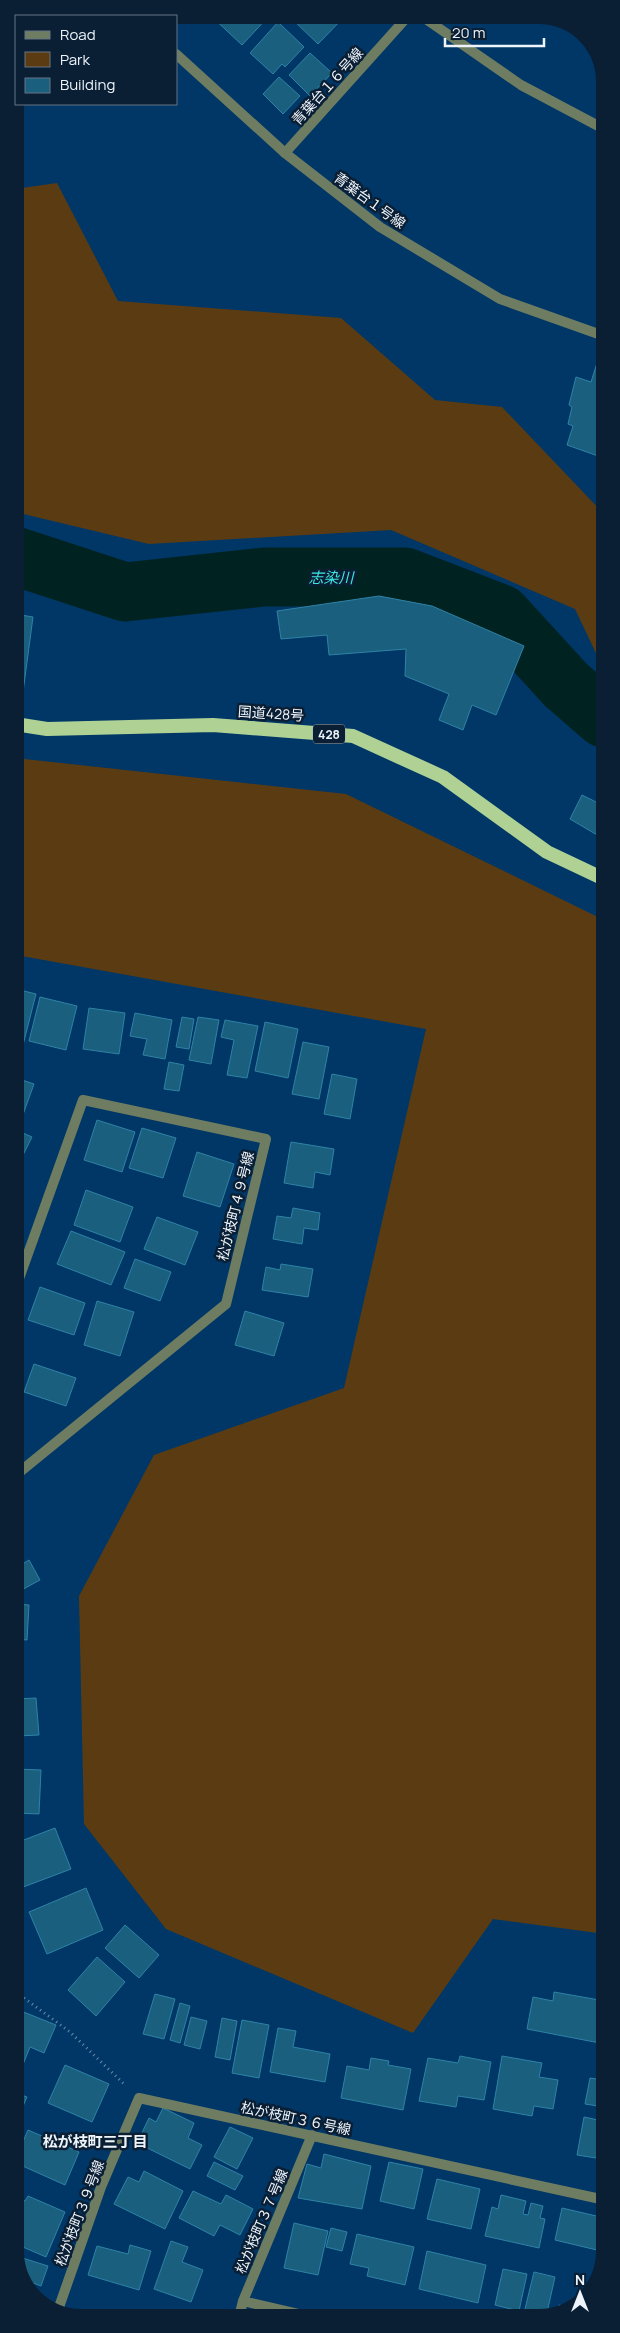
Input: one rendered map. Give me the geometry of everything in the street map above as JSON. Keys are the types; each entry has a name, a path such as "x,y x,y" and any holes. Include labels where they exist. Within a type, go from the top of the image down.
{"highway":[{"name":"国道428号","path":"24,725 47,729 213,725 353,736 443,777 547,852 596,875"}],"street":[{"name":"青葉台１６号線","path":"285,152 401,24"},
{"path":"433,24 521,85 596,125"},
{"name":"青葉台１号線","path":"178,56 285,152 380,227 500,299 596,333"},
{"name":"松が枝町４９号線","path":"24,1265 84,1100 266,1139 226,1304 24,1468"},
{"name":"松が枝町３６号線","path":"139,2098 596,2198"},
{"name":"松が枝町３９号線","path":"60,2305 102,2187 139,2098"},
{"name":"松が枝町３７号線","path":"241,2309 312,2135"},
{"path":"243,2301 278,2309"}],"path":[{"path":"24,1998 70,2032 139,2098"}],"green space":[{"path":"57,183 118,301 341,318 435,400 502,407 596,506 596,653 575,609 391,530 149,544 24,514 24,188"},
{"path":"24,759 346,794 596,916 596,1933 493,1919 413,2033 166,1929 84,1824 79,1596 154,1455 344,1388 426,1029 24,956"}],"building":[{"path":"220,24 262,24 242,45"},
{"path":"276,24 280,24 304,47 285,67 282,64 273,74 250,53"},
{"path":"297,24 337,24 318,44"},
{"path":"310,53 332,73 310,96 289,75"},
{"path":"279,77 300,96 283,114 263,94"},
{"path":"596,366 596,455 567,445 573,426 568,424 572,407 569,405 576,377 591,382"},
{"path":"379,596 432,606 524,646 496,715 472,705 463,730 439,720 449,694 405,676 406,649 329,655 327,635 281,639 277,611"},
{"path":"24,616 33,617 24,684"},
{"path":"582,795 596,802 596,834 570,819"},
{"path":"24,991 36,994 24,1041"},
{"path":"40,997 77,1006 66,1050 29,1041"},
{"path":"89,1008 125,1013 119,1054 83,1049"},
{"path":"135,1013 172,1020 165,1059 143,1055 147,1039 130,1036"},
{"path":"182,1017 194,1019 189,1049 176,1047"},
{"path":"198,1017 219,1020 211,1064 189,1060"},
{"path":"225,1020 258,1026 247,1078 227,1075 234,1040 221,1037"},
{"path":"265,1022 298,1029 288,1078 255,1071"},
{"path":"303,1042 329,1047 319,1099 292,1094"},
{"path":"169,1062 184,1065 179,1091 164,1089"},
{"path":"332,1074 357,1079 350,1119 324,1114"},
{"path":"24,1081 34,1084 24,1112"},
{"path":"97,1120 135,1132 122,1172 84,1160"},
{"path":"142,1128 176,1138 163,1178 129,1168"},
{"path":"24,1134 32,1137 24,1153"},
{"path":"291,1142 334,1149 330,1175 315,1172 313,1188 284,1183"},
{"path":"197,1152 234,1164 220,1207 183,1196"},
{"path":"86,1190 133,1207 120,1242 74,1225"},
{"path":"293,1208 320,1213 318,1230 304,1228 302,1244 273,1239 277,1216 291,1218"},
{"path":"157,1217 198,1232 185,1265 144,1249"},
{"path":"71,1231 125,1252 111,1285 57,1264"},
{"path":"135,1259 171,1272 160,1301 124,1288"},
{"path":"281,1264 313,1269 308,1297 262,1290 266,1267 280,1270"},
{"path":"40,1287 85,1303 74,1335 28,1320"},
{"path":"97,1301 134,1312 120,1356 84,1345"},
{"path":"245,1311 284,1323 274,1356 235,1345"},
{"path":"34,1364 76,1378 66,1406 24,1392"},
{"path":"29,1560 40,1580 24,1589 24,1563"},
{"path":"24,1605 29,1605 27,1640 24,1640"},
{"path":"36,1698 39,1735 24,1736 24,1699"},
{"path":"24,1769 41,1770 39,1814 24,1813"},
{"path":"55,1828 71,1869 24,1887 24,1840"},
{"path":"86,1888 103,1930 47,1954 29,1912"},
{"path":"125,1925 159,1955 139,1978 105,1948"},
{"path":"97,1957 125,1982 96,2016 68,1990"},
{"path":"554,1992 596,1999 596,2042 527,2029 533,1997 553,2001"},
{"path":"155,1994 175,1999 164,2039 143,2034"},
{"path":"180,2003 190,2006 180,2043 170,2040"},
{"path":"24,2012 56,2025 44,2053 30,2047 24,2062"},
{"path":"191,2017 207,2021 200,2049 184,2045"},
{"path":"222,2018 237,2021 230,2060 215,2057"},
{"path":"242,2020 269,2025 259,2078 232,2073"},
{"path":"278,2028 296,2031 293,2047 330,2054 325,2082 270,2072"},
{"path":"460,2056 491,2062 484,2100 458,2096 456,2107 419,2101 428,2058 458,2063"},
{"path":"502,2056 542,2063 539,2077 558,2080 553,2109 534,2106 532,2116 493,2109"},
{"path":"371,2058 389,2061 388,2065 411,2069 403,2110 341,2098 347,2066 369,2070"},
{"path":"65,2065 109,2084 92,2122 48,2103"},
{"path":"590,2078 596,2079 596,2106 585,2104"},
{"path":"163,2108 194,2123 188,2138 202,2145 190,2169 137,2143 149,2118 156,2122"},
{"path":"584,2117 596,2120 596,2158 577,2155"},
{"path":"230,2127 253,2138 237,2169 214,2157"},
{"path":"28,2130 79,2152 65,2185 24,2167 24,2139"},
{"path":"324,2154 371,2166 362,2209 298,2198 307,2164 321,2168"},
{"path":"214,2162 243,2176 235,2190 207,2176"},
{"path":"389,2162 423,2169 414,2209 380,2201"},
{"path":"144,2171 183,2191 165,2229 114,2204 128,2177 139,2182"},
{"path":"437,2179 480,2189 471,2229 427,2219"},
{"path":"193,2191 221,2204 226,2195 253,2209 240,2235 220,2225 214,2236 179,2218"},
{"path":"501,2195 526,2201 523,2214 528,2215 531,2203 543,2206 540,2218 545,2219 539,2248 485,2236 492,2207 498,2209"},
{"path":"28,2196 65,2212 46,2257 24,2247 25,2201"},
{"path":"562,2208 596,2216 596,2250 555,2240"},
{"path":"294,2223 328,2231 318,2275 284,2268"},
{"path":"331,2228 347,2232 342,2251 326,2247"},
{"path":"357,2234 414,2247 405,2285 367,2276 369,2268 350,2264"},
{"path":"171,2241 188,2247 182,2262 203,2270 191,2302 154,2289"},
{"path":"130,2245 151,2251 139,2290 88,2275 97,2246 128,2254"},
{"path":"427,2251 486,2265 478,2303 419,2289"},
{"path":"25,2259 48,2266 41,2286 31,2281"},
{"path":"503,2269 527,2274 519,2309 495,2305"},
{"path":"534,2272 555,2277 548,2308 525,2309"}],"waterway":[{"name":"志染川","path":"24,559 125,592 264,577 405,577 501,614 566,685 596,711"}],"district":[{"name":"松が枝町三丁目","path":"95,2141"}]}
